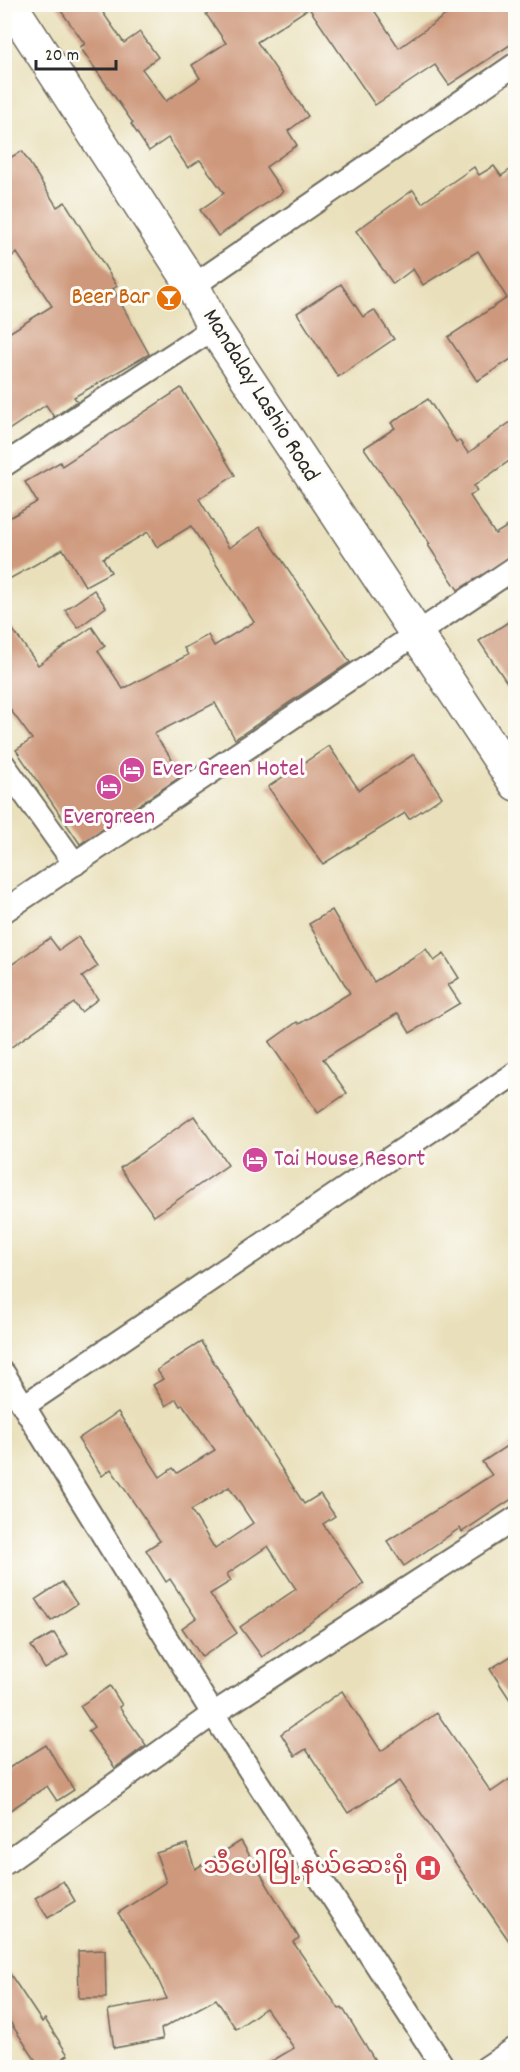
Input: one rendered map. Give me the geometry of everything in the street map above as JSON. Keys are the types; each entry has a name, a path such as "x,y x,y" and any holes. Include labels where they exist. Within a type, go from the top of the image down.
{"highway":[{"name":"Mandalay Lashio Road","path":"10,4 193,286 214,328 516,784"}],"street":[{"path":"193,286 516,64"},
{"path":"4,465 214,328"},
{"path":"4,911 414,633 516,567"},
{"path":"4,765 75,864"},
{"path":"25,1405 516,1073"},
{"path":"4,1374 213,1714 444,2067"},
{"path":"4,1864 213,1714 516,1518"},
{"path":"486,2067 516,2048"}],"building":[{"path":"56,4 97,4 124,43 140,32 158,57 142,69 166,101 200,78 192,65 226,43 206,14 219,4 370,4 399,48 447,14 441,4 516,4 516,41 449,85 435,65 375,105 309,8 257,42 308,116 288,131 297,145 266,167 283,192 218,236 200,210 224,193 200,160 188,168 168,138 149,151 131,124 133,123 80,47 85,44"},
{"path":"22,151 57,207 65,202 117,286 113,289 149,354 74,397 77,401 54,417 46,405 4,433 4,336 52,306 17,253 4,261 4,161"},
{"path":"494,166 501,176 516,166 516,356 477,381 448,337 507,298 478,251 423,285 413,269 393,284 356,231 413,190 422,203 474,167 479,175"},
{"path":"341,284 363,317 374,310 394,339 338,377 297,313"},
{"path":"181,388 235,475 199,499 229,548 260,527 350,662 235,739 215,703 154,734 183,775 80,844 16,750 32,739 4,701 4,617 38,665 92,627 105,646 98,651 123,689 188,655 184,648 208,635 214,646 254,622 191,526 157,547 148,532 103,558 111,572 85,586 63,549 4,582 4,521 37,502 25,482 60,462 62,466"},
{"path":"428,399 456,442 459,440 468,453 516,418 516,456 474,486 477,491 470,496 495,534 516,521 516,554 458,590 428,545 430,544 364,448 395,428 391,423"},
{"path":"94,590 106,607 78,628 65,610"},
{"path":"516,617 516,696 479,641"},
{"path":"329,746 359,790 414,754 442,797 409,819 405,813 323,864 268,787"},
{"path":"332,910 374,982 426,949 434,961 444,954 459,978 448,985 460,1003 410,1033 398,1013 323,1059 347,1093 318,1113 269,1042 297,1022 299,1024 350,993 309,924"},
{"path":"78,937 98,966 82,977 98,999 81,1012 74,1003 4,1052 4,970 50,938 59,950"},
{"path":"194,1116 228,1165 154,1216 120,1168"},
{"path":"201,1342 304,1504 320,1494 335,1516 323,1524 364,1584 262,1657 240,1627 296,1589 268,1546 227,1574 231,1581 210,1594 237,1633 202,1657 182,1628 196,1618 170,1579 166,1582 146,1550 160,1541 111,1469 102,1476 78,1439 118,1412 160,1477 173,1468 177,1473 215,1450 183,1405 180,1406 176,1399 166,1406 153,1385 163,1379 157,1370","holes":["229,1487 253,1523 215,1549 191,1510"]},
{"path":"516,1440 516,1496 462,1532 460,1528 404,1566 387,1541 492,1475 482,1462"},
{"path":"62,1582 77,1604 51,1621 36,1599"},
{"path":"54,1633 68,1655 45,1669 31,1646"},
{"path":"516,1653 516,1709 490,1669"},
{"path":"110,1686 122,1705 119,1707 146,1745 115,1768 88,1731 94,1727 80,1706"},
{"path":"342,1691 381,1751 437,1713 491,1792 516,1775 516,1951 399,1781 348,1813 306,1749 295,1756 281,1734"},
{"path":"46,1745 74,1790 57,1801 47,1786 4,1814 4,1771"},
{"path":"241,1841 299,1938 293,1942 339,2009 342,2007 379,2067 262,2067 294,2048 266,2008 236,2029 216,1999 161,2029 163,2039 114,2048 108,2010 167,1999 150,1962 118,1913 166,1882 156,1853 187,1844 195,1869"},
{"path":"63,1881 75,1901 48,1918 35,1898"},
{"path":"105,1950 106,1998 79,1998 78,1951"},
{"path":"4,1965 42,2022 45,2019 68,2055 48,2067 40,2067 4,2013"}],"place":[{"name":"Beer Bar","path":"169,298"},
{"name":"Ever Green Hotel","path":"132,770"},
{"name":"Evergreen","path":"109,787"},
{"name":"Tai House Resort","path":"255,1160"},
{"name":"သီပေါမြို့နယ်ဆေးရုံ","path":"428,1868"}]}
